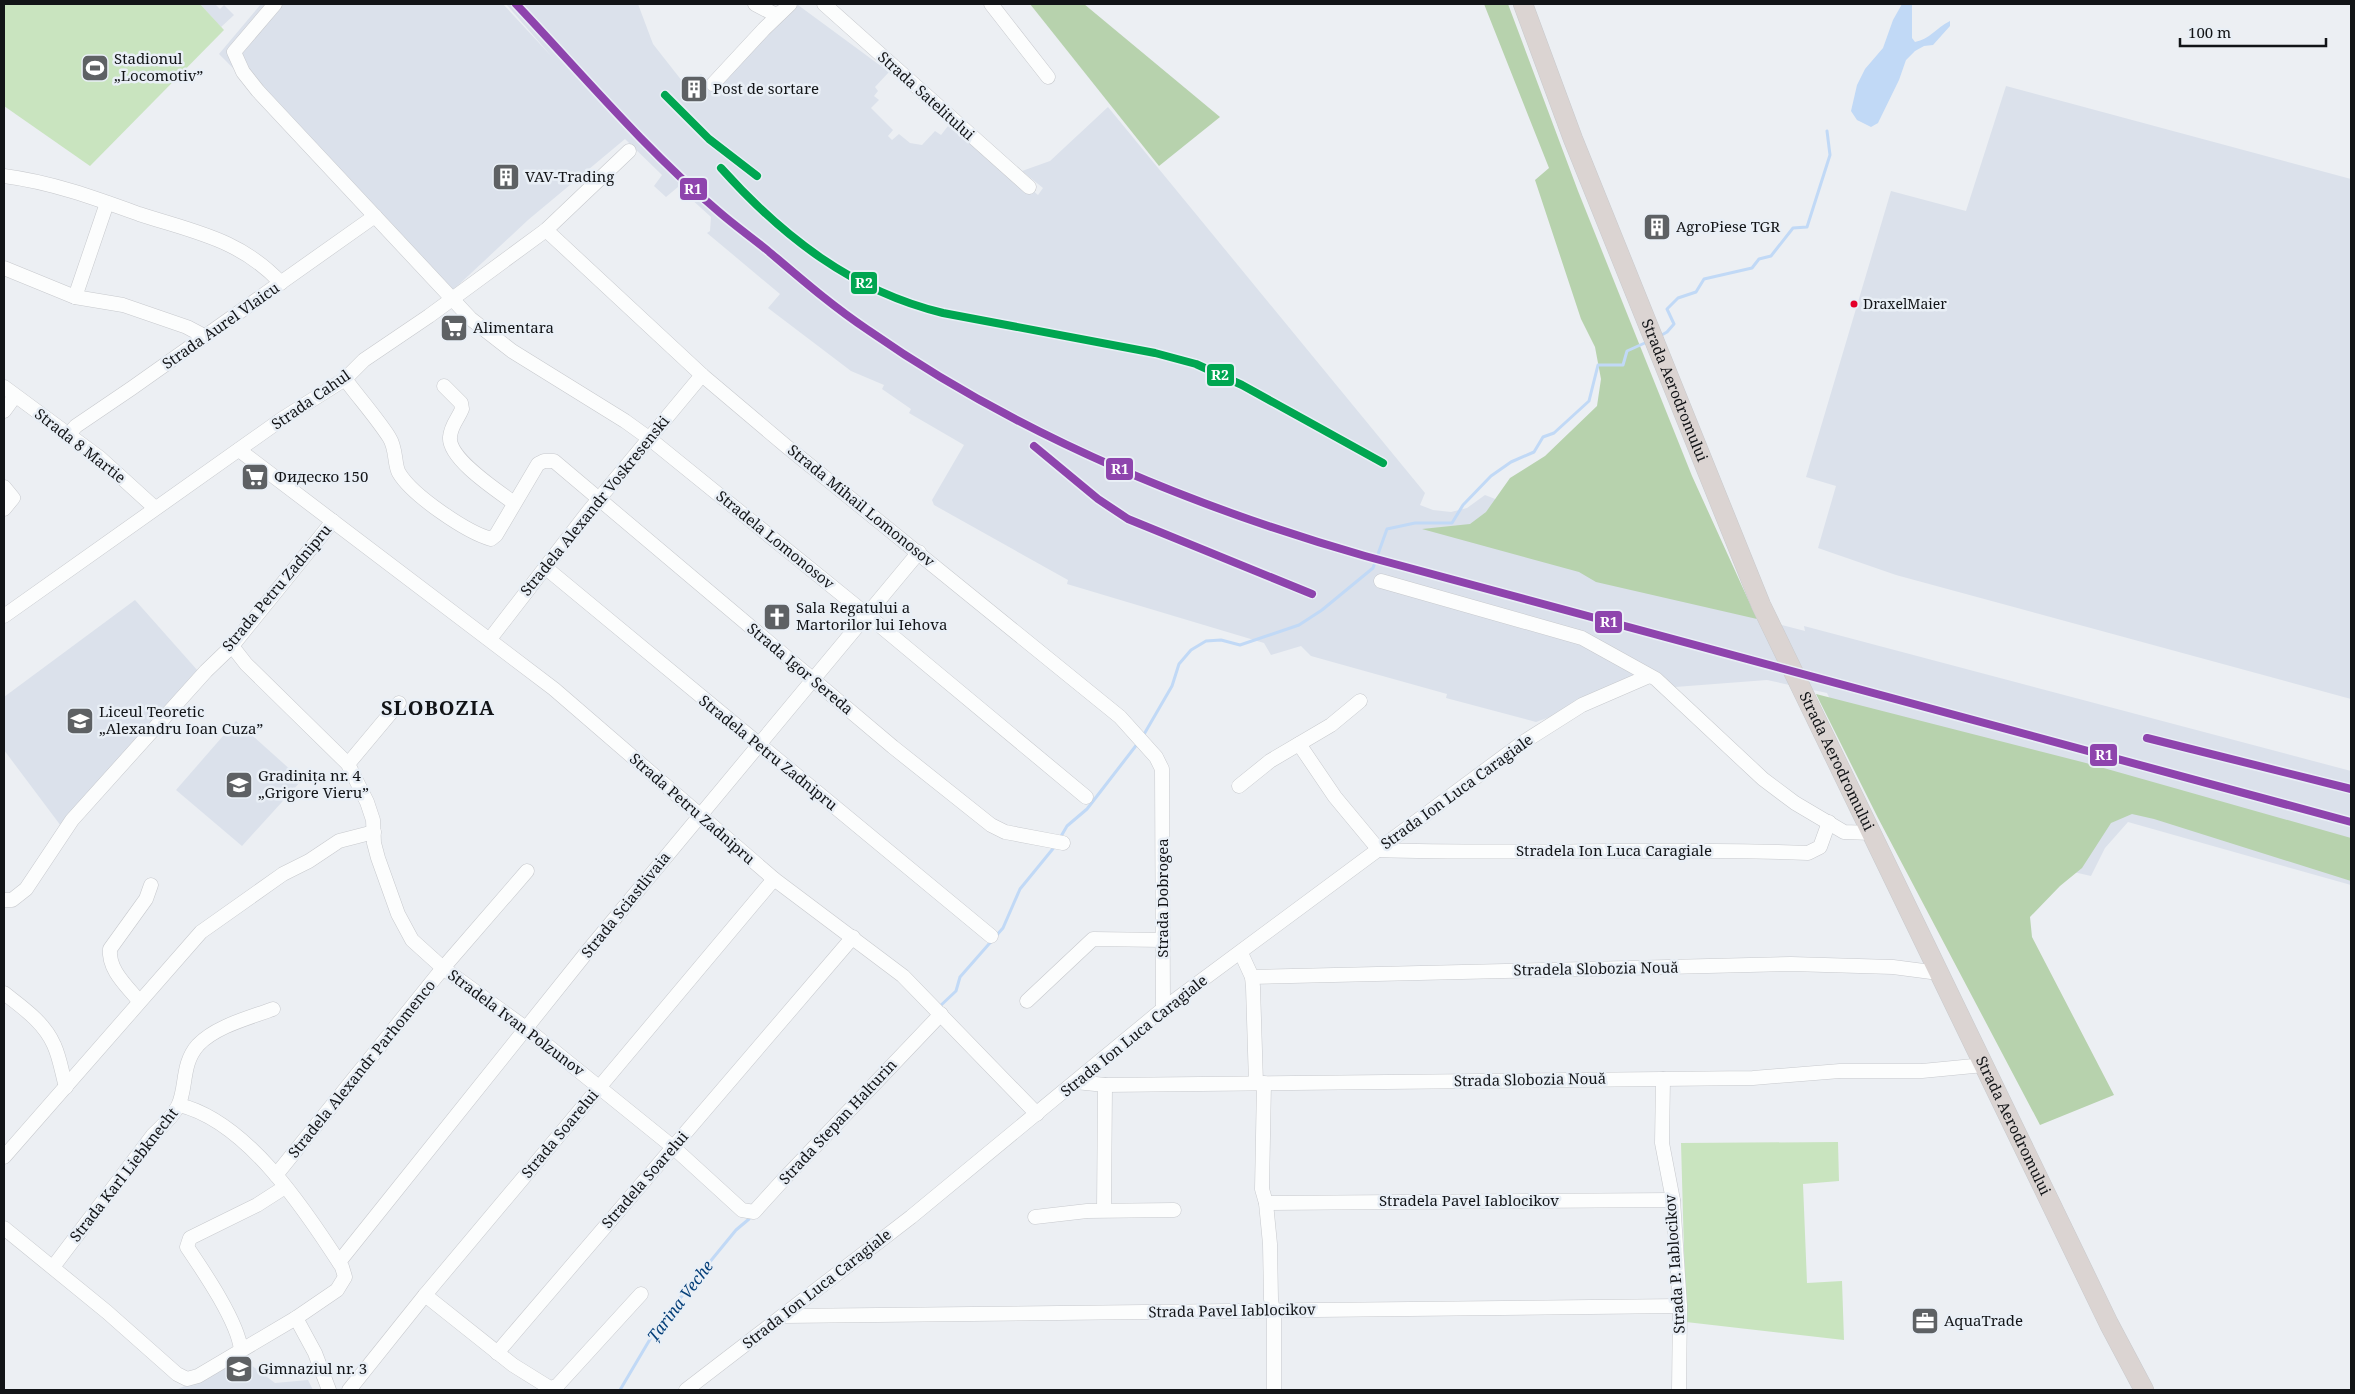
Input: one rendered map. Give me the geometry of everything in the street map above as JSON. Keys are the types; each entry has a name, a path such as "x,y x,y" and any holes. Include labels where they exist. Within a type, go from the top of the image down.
{"highway":[{"name":"Strada Aerodromului","path":"1523,4 1573,139 1761,605 2109,1324 2144,1390"}],"street":[{"path":"275,4 234,52 243,72 452,299"},
{"path":"756,4 770,12 785,8"},
{"name":"Strada Satelitului","path":"824,4 1029,187"},
{"path":"991,4 1048,77"},
{"path":"713,84 785,8"},
{"name":"Strada Cahul","path":"4,616 282,419 345,379 364,360 452,299 546,230 630,151"},
{"path":"4,176 56,186 189,228 235,246 261,265 281,284"},
{"path":"75,297 107,203"},
{"name":"Strada Aurel Vlaicu","path":"68,435 76,426 281,284 375,216"},
{"name":"Strada Mihail Lomonosov","path":"546,230 702,375 786,446 1120,717 1156,757 1162,770 1162,786"},
{"path":"4,268 75,297 123,305 187,327 204,336"},
{"name":"Stradela Lomonosov","path":"452,299 493,337 537,367 625,421 650,440 866,614 1086,797"},
{"name":"Stradela Alexandr Voskresenski","path":"490,639 599,500 702,375"},
{"path":"345,379 389,437 396,451 397,469 400,474 421,497 482,537 491,539 514,503 476,474 454,451 449,439 454,421 462,409 461,403 444,386"},
{"name":"Strada 8 Martie","path":"4,387 100,458 155,508"},
{"path":"4,411 16,396"},
{"name":"Strada Petru Zadnipru","path":"240,450 554,689 774,879 903,976 1037,1114"},
{"name":"Strada Igor Sereda","path":"514,503 538,464 544,461 554,461 813,679 991,825 1005,832 1063,843"},
{"path":"4,487 14,498 4,509"},
{"name":"Strada Petru Zadnipru","path":"4,900 12,900 26,889 72,820 206,670 232,646 333,521"},
{"name":"Strada Sciastlivaia","path":"339,1262 419,1160 699,816 919,552"},
{"name":"Stradela Petru Zadnipru","path":"546,568 991,936"},
{"path":"1381,581 1582,638 1649,676 1672,694 1763,779 1795,803 1844,832 1872,833"},
{"name":"Stradela Ivan Polzunov","path":"232,646 246,664 348,764 367,802 378,858 407,933 443,968 527,1029 600,1087 673,1147 731,1200"},
{"name":"Strada Ion Luca Caragiale","path":"686,1390 911,1217 1163,1009 1522,744 1582,705 1649,676"},
{"path":"1240,786 1270,761 1332,725 1360,701"},
{"path":"348,764 399,703"},
{"path":"1299,744 1336,797 1379,850"},
{"name":"Strada Dobrogea","path":"1162,786 1163,1009"},
{"name":"Stradela Ion Luca Caragiale","path":"1379,850 1599,852 1712,850 1808,853 1820,847 1829,822"},
{"path":"4,1157 201,932 283,874 309,861 339,841 350,836 374,832"},
{"name":"Stradela Alexandr Parhomenco","path":"242,1350 238,1335 226,1311 187,1247 187,1242 190,1238 257,1205 280,1181 443,968 527,871"},
{"name":"Strada Soarelui","path":"349,1390 425,1295 774,879"},
{"path":"139,1001 116,972 110,959 110,949 146,898 151,886"},
{"name":"Stradela Soarelui","path":"497,1353 852,936"},
{"path":"1027,1001 1093,939 1163,940"},
{"path":"1241,953 1252,977 1260,1083 1262,1185 1266,1203 1274,1390"},
{"name":"Stradela Slobozia Nouă","path":"1252,977 1791,964 1893,967 1939,973"},
{"path":"4,992 37,1019 48,1034 55,1047 66,1087"},
{"name":"Strada Karl Liebknecht","path":"53,1267 148,1141 179,1105 189,1060 198,1045 229,1025 273,1009"},
{"name":"Strada Stepan Halturin","path":"731,1200 747,1212 758,1209 899,1056 941,1014"},
{"name":"Strada Slobozia Nouă","path":"1076,1082 1105,1085 1781,1077 1840,1071 1922,1071 1984,1064"},
{"name":"Strada P. Iablocikov","path":"1662,1079 1662,1143 1673,1200 1680,1306 1679,1390"},
{"path":"1104,1210 1105,1085"},
{"path":"4,1228 53,1267 182,1378 187,1379 198,1376 296,1318 342,1285 344,1274 339,1262 308,1216 280,1181 225,1126 206,1113 179,1105"},
{"name":"Stradela Pavel Iablocikov","path":"1266,1203 1673,1200"},
{"path":"1034,1217 1104,1210 1174,1210"},
{"path":"425,1295 497,1353 528,1376 550,1389 557,1386 641,1294"},
{"name":"Strada Pavel Iablocikov","path":"784,1316 1680,1306"},
{"path":"296,1318 315,1353 329,1390"}],"shaded area":[{"path":"200,4 215,4 220,9 224,5 234,15 221,27"},
{"path":"261,4 503,4 553,58 506,4 638,4 653,44 686,86 701,74 713,88 798,5 889,72 875,87 878,91 874,96 879,100 871,108 893,130 888,136 892,140 899,134 910,143 922,145 935,131 941,135 952,121 1038,195 1043,188 1022,171 1050,161 1108,107 1425,493 1420,505 1433,510 1451,512 1467,508 1485,495 1513,506 1725,610 1805,631 1804,626 2351,771 2351,885 2128,822 2105,848 2091,876 1995,854 1890,823 1827,693 1767,680 1675,687 1655,679 1536,722 1446,698 1447,694 1311,656 1301,646 1271,655 1264,643 1067,584 1068,580 934,505 932,500 964,445 909,413 911,409 882,389 884,385 851,371 768,308 780,294 707,233 710,231 711,217 678,187 666,197 654,186 662,175 625,139 528,220 453,290 219,54"},
{"path":"2006,86 2351,179 2351,699 1896,575 1818,548 1836,486 1806,477 1891,191 1966,211"},
{"name":"Liceul Teoretic „Alexandru Ioan Cuza”","path":"135,600 198,671 61,826 4,750 4,697"},
{"name":"Gradinița nr. 4 „Grigore Vieru”","path":"236,721 302,780 242,846 176,790"},
{"name":"Gimnaziul nr. 3","path":"243,1359 275,1383 308,1380 313,1390 176,1390"}],"green space":[{"name":"Stadionul „Locomotiv”","path":"4,4 200,4 224,30 90,166 4,106"},
{"path":"1030,4 1084,4 1220,117 1159,166"},
{"path":"1484,4 1508,4 1578,191 1692,476 1757,619 1596,582 1579,572 1422,529 1470,524 1486,512 1510,478 1545,456 1597,406 1601,379 1595,347 1581,319 1535,180 1549,168"},
{"path":"1816,694 2086,763 2351,838 2351,881 2154,819 2132,814 2111,823 2082,868 2060,886 2030,917 2032,937 2114,1095 2040,1125 1878,818"},
{"path":"1838,1142 1839,1181 1803,1184 1807,1283 1842,1281 1844,1340 1686,1322 1681,1143"}],"water":[{"path":"1902,4 1912,4 1912,38 1915,42 1925,38 1950,21 1950,26 1933,45 1924,46 1915,51 1906,60 1899,80 1878,123 1871,127 1857,120 1851,111 1857,85 1865,69 1883,48 1893,20"}],"waterway":[{"path":"1660,336 1667,332 1674,324 1667,309 1678,298 1696,292 1704,279 1752,268 1759,259 1771,256 1793,228 1807,227 1830,155 1827,131"},
{"path":"1143,736 1172,686 1179,664 1191,650 1206,641 1221,640 1240,645 1299,625 1322,610 1373,568 1387,529 1415,523 1452,523 1463,505 1491,476 1511,462 1534,452 1543,437 1554,433 1589,401 1598,365 1623,365 1627,351 1647,342"},
{"path":"1060,838 1067,826 1087,809 1138,743"},
{"path":"938,1008 956,991 960,977 1003,928 1020,889 1056,845"},
{"name":"Țarina Veche","path":"620,1390 659,1324 736,1230 749,1219"}],"transit line":[{"name":"R1","path":"516,4 639,137 691,187 829,302 925,368 984,403 1107,464 1235,514 1365,556 2351,822"},
{"name":"R2","path":"665,95 709,139 757,176"},
{"name":"R2","path":"721,168 744,193 794,238 821,258 878,291 943,313 1155,353 1196,364 1242,385 1383,463"},
{"name":"R1","path":"1034,446 1098,499 1128,519 1312,594"},
{"name":"R1","path":"2147,738 2351,789"}],"place":[{"name":"Stadionul „Locomotiv”","path":"95,68"},
{"name":"Post de sortare","path":"694,89"},
{"name":"VAV-Trading","path":"506,177"},
{"name":"AgroPiese TGR","path":"1657,227"},
{"name":"DraxelMaier","path":"1854,304"},
{"name":"Alimentara","path":"454,328"},
{"name":"Фидеско 150","path":"255,477"},
{"name":"Sala Regatului a Martorilor lui Iehova","path":"777,617"},
{"name":"Liceul Teoretic „Alexandru Ioan Cuza”","path":"80,721"},
{"name":"Gradinița nr. 4 „Grigore Vieru”","path":"239,785"},
{"name":"AquaTrade","path":"1925,1321"},
{"name":"Gimnaziul nr. 3","path":"239,1369"}],"district":[{"name":"SLOBOZIA","path":"438,708"}]}
